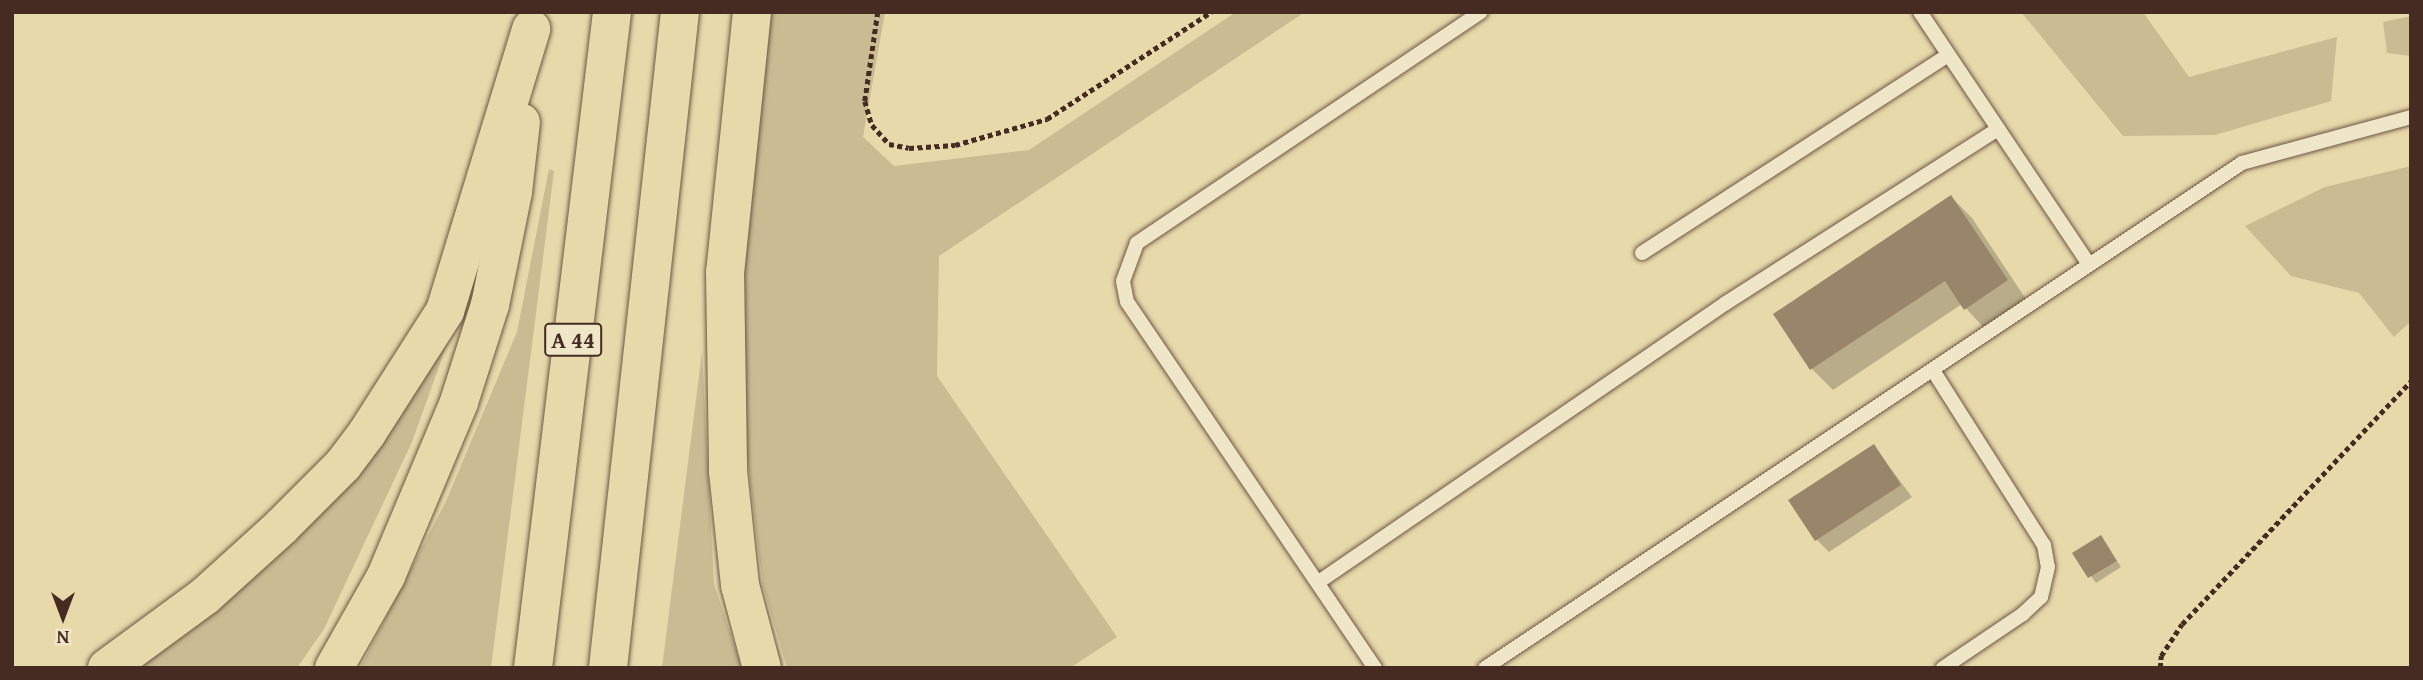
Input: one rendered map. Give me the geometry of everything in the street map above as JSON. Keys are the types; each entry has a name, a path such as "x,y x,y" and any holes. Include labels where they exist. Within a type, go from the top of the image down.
{"highway":[{"name":"A 44","path":"533,668 612,12"},
{"path":"608,668 631,483 680,12"},
{"path":"752,12 725,272 728,471 740,585 762,668"},
{"path":"107,668 205,596 281,527 343,465 367,433 445,311 533,20"},
{"path":"334,668 386,576 459,402 491,305 513,192 533,20"},
{"path":"630,668 642,571 631,483"}],"lane":[{"path":"1375,668 1320,581 1127,302 1123,281 1128,259 1137,243 1481,12"},
{"path":"1920,12 2088,263"},
{"path":"1642,253 1948,55"},
{"path":"1485,668 1934,372 2088,263 2242,163 2411,117"},
{"path":"1320,581 1726,303 1998,129"},
{"path":"1934,372 2044,545 2048,567 2041,597 2024,614 1943,668"}],"path":[{"path":"878,12 865,101 872,125 889,144 909,148 955,145 1047,119 1210,12"},
{"path":"2160,668 2161,656 2182,624 2411,381"}],"shaded area":[{"path":"770,12 885,12 863,137 894,166 1029,150 1236,12 1305,12 939,256 937,376 1117,637 1070,668 787,668 763,586 744,430 745,203"},
{"path":"2021,12 2143,12 2189,77 2337,37 2331,101 2215,135 2123,136"},
{"path":"2411,16 2411,56 2387,53 2383,22"},
{"path":"2411,166 2411,321 2394,337 2359,293 2291,276 2245,226 2325,187"},
{"path":"549,169 554,171 491,668 360,668 446,501 517,332"},
{"path":"456,319 412,442 324,629 297,668 133,668"},
{"path":"702,352 714,584 742,668 662,668"}],"building":[{"path":"1951,195 2008,280 1964,310 1945,281 1810,370 1773,314"},
{"path":"1874,444 1901,485 1815,541 1788,500"},
{"path":"2101,535 2117,561 2088,578 2072,553"}]}
